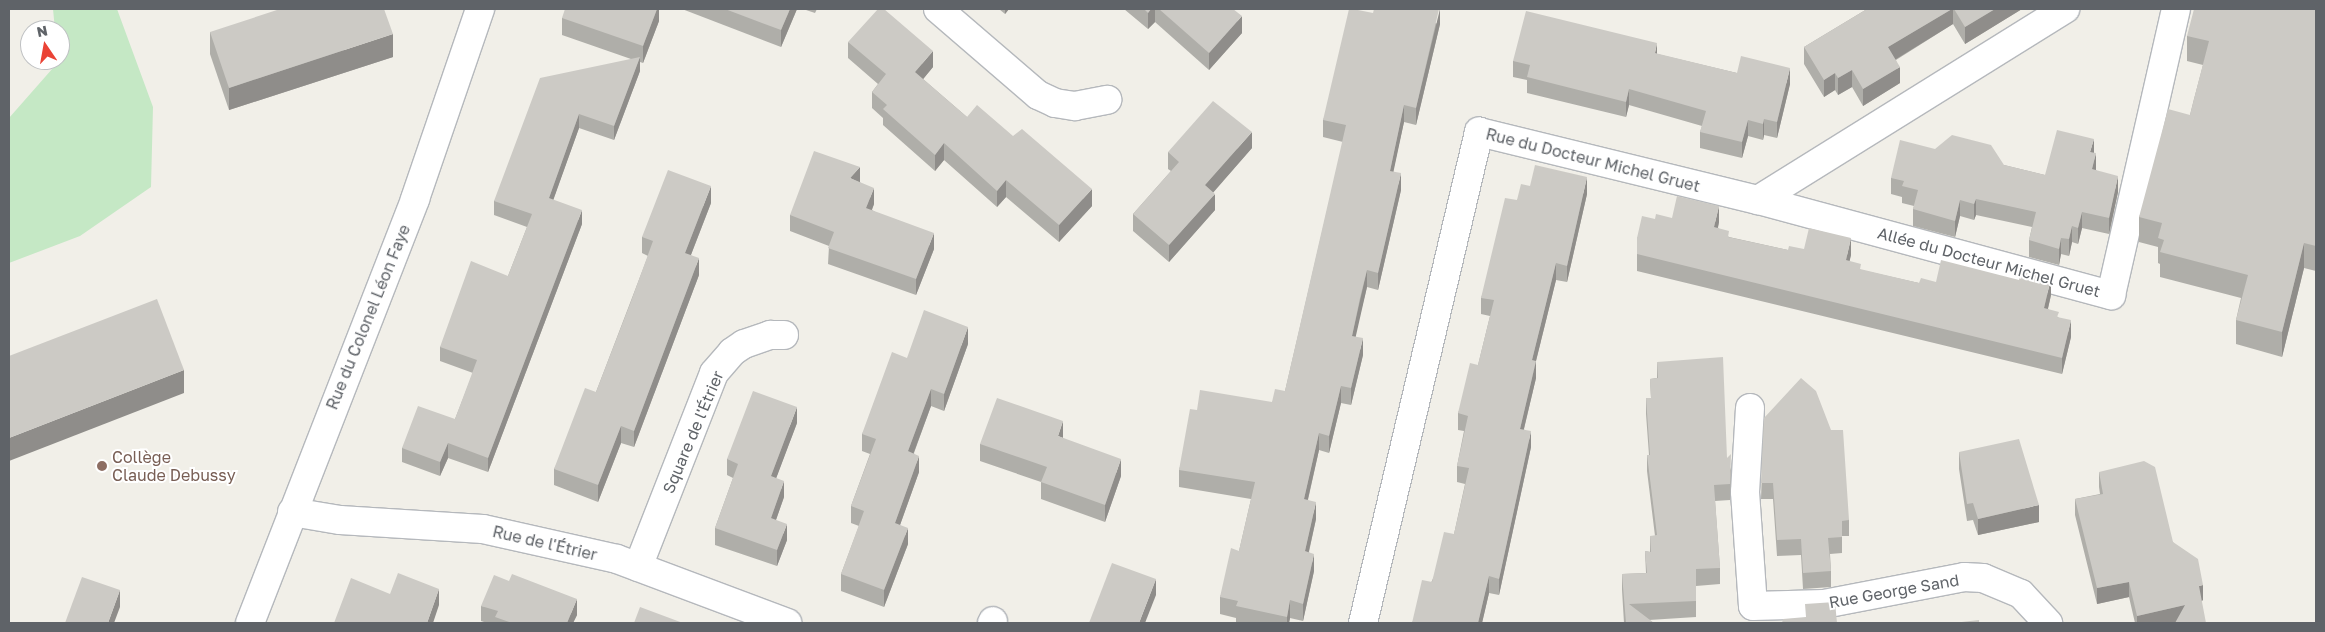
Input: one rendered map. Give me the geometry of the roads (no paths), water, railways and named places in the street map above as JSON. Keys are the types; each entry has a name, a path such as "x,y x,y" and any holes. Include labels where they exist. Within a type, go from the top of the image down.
{"street":[{"name":"Rue du Colonel Léon Faye","path":"250,623 415,199 480,9"},
{"path":"938,9 1038,95 1055,103 1075,106 1107,100"},
{"path":"1758,200 2065,9"},
{"name":"Allée du Docteur Michel Gruet","path":"1758,200 2111,295 2176,9"},
{"name":"Rue du Docteur Michel Gruet","path":"1363,623 1479,132 1758,200"},
{"name":"Square de l'Étrier","path":"638,567 714,373 732,352 744,344 770,335 784,335"},
{"name":"Rue George Sand","path":"1750,408 1745,492 1753,614 1824,604 1974,578 2002,584 2021,594 2048,623"},
{"name":"Rue de l'Étrier","path":"292,512 340,520 483,529 617,559 787,623"}],"place":[{"name":"Collège Claude Debussy","path":"102,466"}]}
